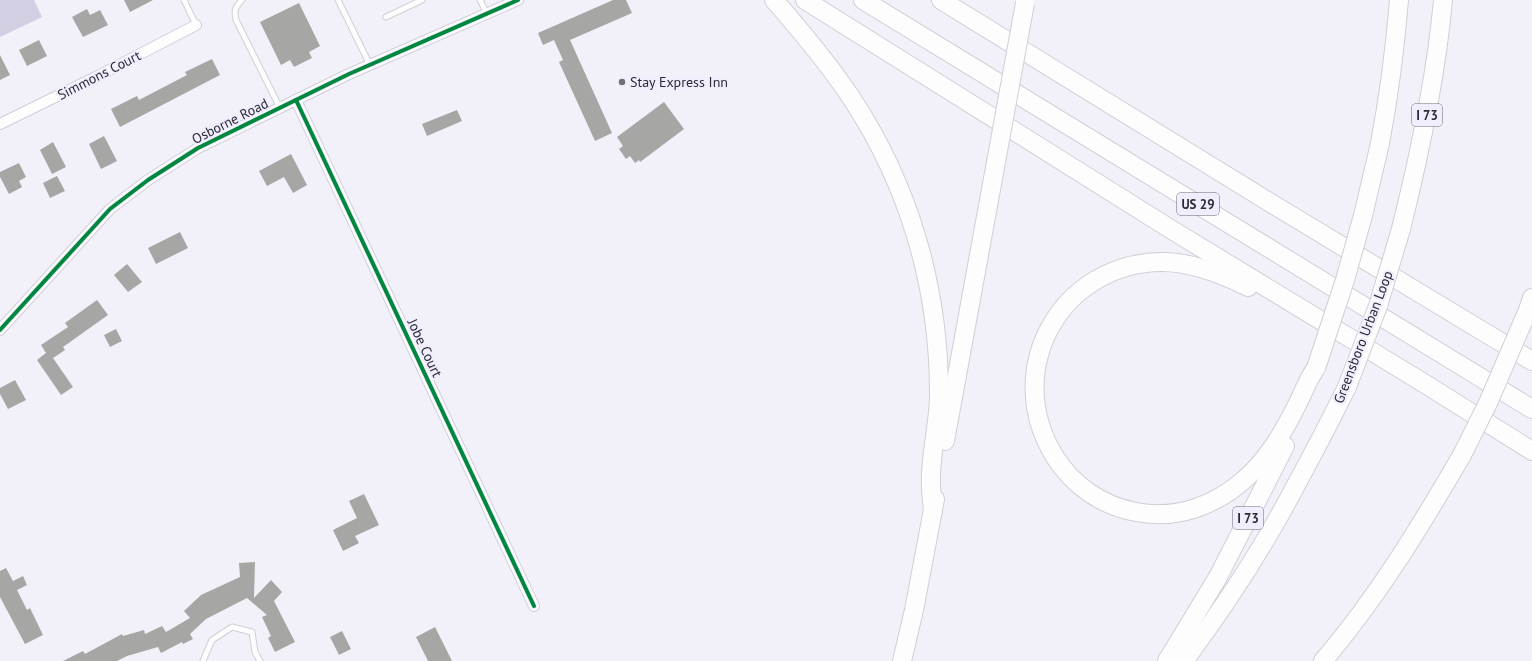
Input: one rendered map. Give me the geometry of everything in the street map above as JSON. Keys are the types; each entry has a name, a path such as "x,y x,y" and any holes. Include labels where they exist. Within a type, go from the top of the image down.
{"highway":[{"path":"774,0 813,45 852,99 883,152 905,199 920,246 932,302 937,350 939,394 931,475 933,511"},
{"path":"805,0 1172,230 1422,382 1532,451"},
{"name":"US 29","path":"863,0 1532,409"},
{"name":"US 29","path":"941,0 1274,205 1532,361"},
{"name":"I 73","path":"1167,661 1218,577 1300,418 1314,383 1316,368 1345,280 1364,212 1380,144 1395,49 1399,0"},
{"name":"Greensboro Urban Loop","path":"1184,661 1211,625 1255,557 1295,488 1347,387 1378,306 1401,229 1431,99 1444,0"},
{"path":"902,661 914,610 933,511 1025,1"},
{"path":"1291,302 1276,303 1238,282 1213,272 1180,263 1161,262 1141,264 1126,268 1096,280 1083,289 1064,307 1050,328 1041,347 1034,383 1036,413 1045,441 1058,463 1074,480 1105,502 1130,511 1162,515 1177,514 1219,499 1233,490 1257,468 1280,438 1300,399 1308,379 1316,368"},
{"path":"1323,661 1346,634 1430,511 1462,455 1491,397 1531,304"}],"street":[{"name":"Osborne Road","path":"0,330 110,209 148,180 198,148 370,65 518,0"},
{"name":"Simmons Court","path":"0,124 96,77 196,25"},
{"name":"Jobe Court","path":"296,100 534,606"}],"lane":[{"path":"184,0 196,25"},
{"path":"242,0 234,10 236,20 280,108"},
{"path":"338,0 370,65"},
{"path":"386,17 422,0"},
{"path":"480,0 487,14"},
{"path":"203,661 212,640 232,627 252,632 255,652 260,661"}],"shaded area":[{"path":"0,0 34,0 42,17 0,37"}],"building":[{"path":"124,0 153,0 130,12"},
{"path":"613,0 626,0 632,13 570,40 612,133 595,141 559,62 563,60 554,40 543,45 538,33"},
{"path":"299,3 320,46 309,52 312,58 294,67 290,60 281,65 260,22"},
{"path":"87,9 90,15 100,10 108,25 83,37 72,17"},
{"path":"39,40 47,56 27,66 19,50"},
{"path":"0,55 10,75 0,80"},
{"path":"212,59 220,75 120,127 111,109 137,96 139,100 187,75 185,72"},
{"path":"664,102 684,129 640,162 639,160 635,163 630,156 626,159 619,149 623,146 617,137"},
{"path":"457,110 462,121 427,136 422,124"},
{"path":"104,136 117,161 101,169 89,144"},
{"path":"53,142 66,167 52,174 40,150"},
{"path":"291,154 307,185 293,193 284,177 267,186 259,171"},
{"path":"19,163 26,177 19,181 22,187 9,194 0,177 0,172"},
{"path":"57,176 65,191 50,198 43,183"},
{"path":"180,232 188,248 156,264 148,248"},
{"path":"127,264 142,282 128,292 114,275"},
{"path":"97,300 108,315 63,347 65,350 53,358 73,387 61,395 37,360 46,353 41,345 68,327 65,323"},
{"path":"116,329 122,341 110,347 104,335"},
{"path":"15,380 26,400 8,409 0,394 0,388"},
{"path":"364,494 379,525 355,536 359,543 343,551 333,530 357,518 349,501"},
{"path":"255,562 254,598 271,580 282,592 274,601 295,642 275,652 268,638 271,636 262,617 267,615 247,598 206,619 190,634 193,639 183,644 182,642 161,653 158,647 127,656 117,661 63,661 83,651 85,654 122,634 123,636 144,630 145,634 162,626 166,632 190,618 184,611 201,595 240,577 239,563"},
{"path":"6,568 13,581 23,576 27,585 17,590 27,610 30,608 43,635 25,644 0,597 0,571"},
{"path":"435,627 452,661 428,661 416,637"},
{"path":"342,631 351,649 339,655 330,637"}],"cycle path":[{"path":"0,330 110,209 148,180 198,148 349,74 518,0"},
{"path":"296,100 534,606"}],"place":[{"name":"Stay Express Inn","path":"622,82"}]}
